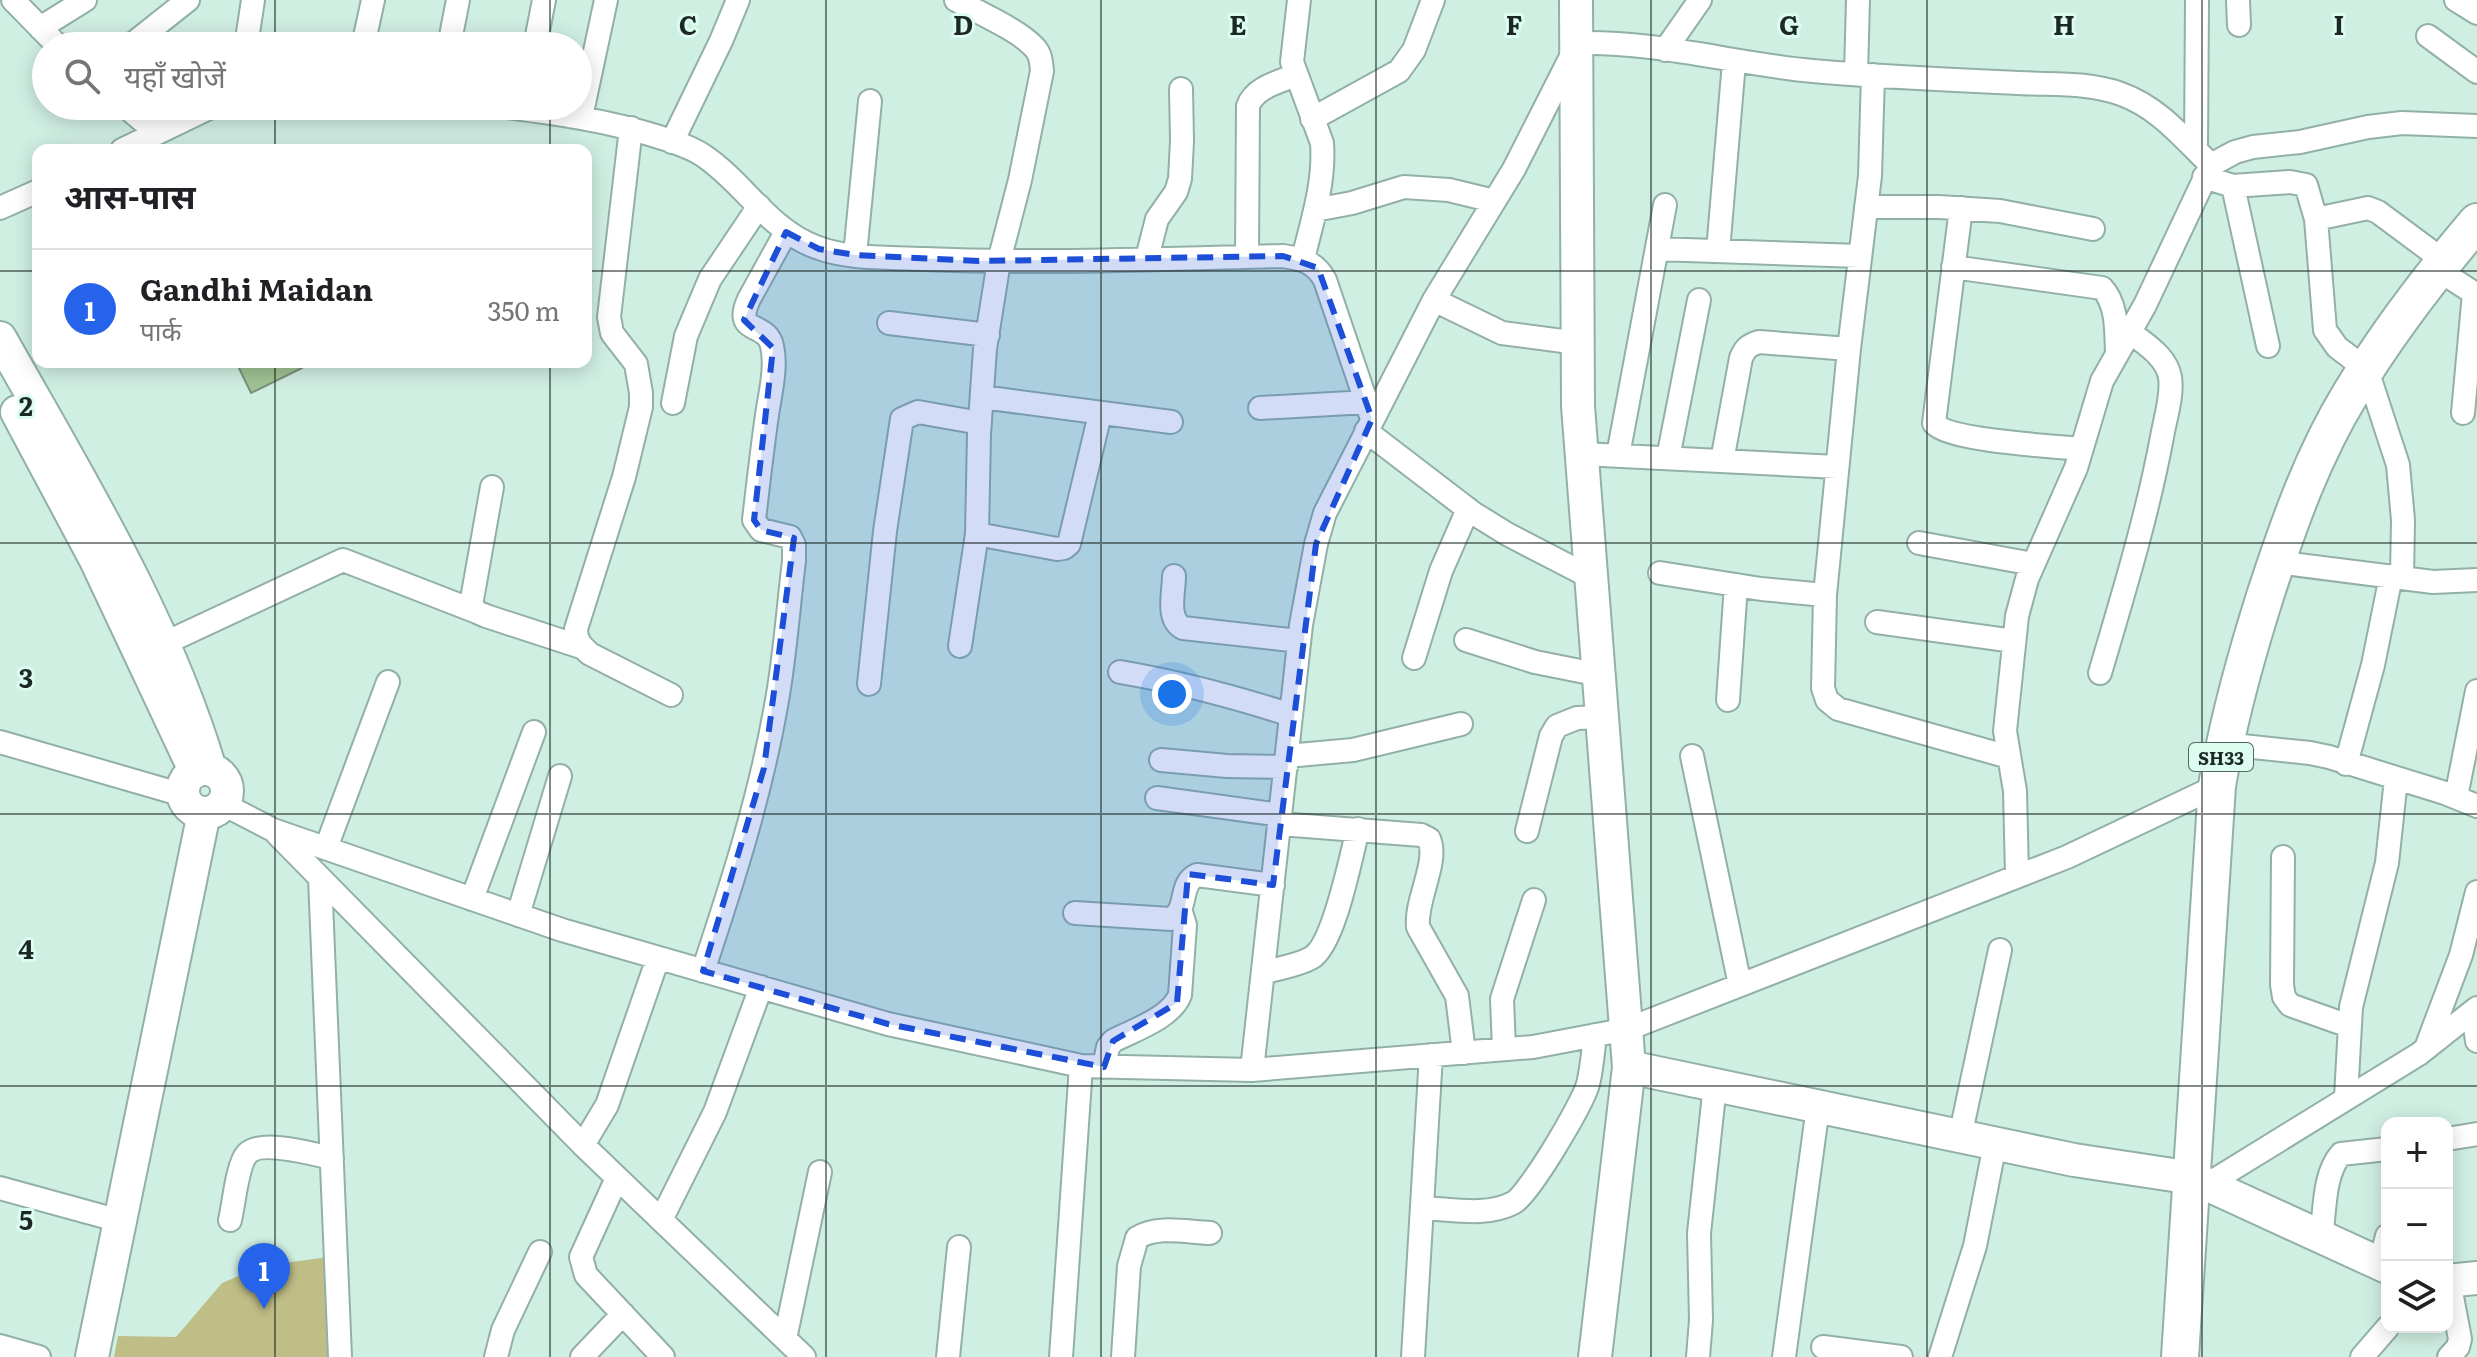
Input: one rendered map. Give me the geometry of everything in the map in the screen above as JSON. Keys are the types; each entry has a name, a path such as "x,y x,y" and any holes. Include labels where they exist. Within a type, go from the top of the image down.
{"main road":[{"name":"SH33","path":"2180,1357 2200,1181 2217,786 2247,652 2294,508 2351,393 2440,265 2477,222"}],"street":[{"path":"13,0 44,32"},
{"path":"40,28 85,0"},
{"path":"148,32 188,0"},
{"path":"248,32 253,0"},
{"path":"366,32 373,0"},
{"path":"452,32 458,0"},
{"path":"538,32 544,0"},
{"path":"592,66 606,0"},
{"path":"672,142 738,0"},
{"path":"956,0 1022,37 1035,48 1041,59 1040,89 999,261 988,335 980,423 977,534 960,646"},
{"path":"1299,0 1292,49 1296,75 1322,143 1323,157 1322,181 1303,259"},
{"path":"1312,119 1399,71 1414,50 1433,0"},
{"path":"1576,0 1578,406 1629,1067 1595,1357"},
{"path":"1665,50 1700,0"},
{"path":"1858,0 1870,176 1849,349 1825,595 1823,688 1827,700 1838,709 2009,757"},
{"path":"2017,875 2015,791 2005,731 2017,616 2033,564 2068,489 2102,381 2145,305 2204,164 2197,0"},
{"path":"2238,0 2239,25"},
{"path":"2456,0 2477,13"},
{"path":"2428,36 2477,72"},
{"path":"1578,43 1612,42 1734,62 1864,74 2085,85 2150,107 2204,164 2233,186 2268,346"},
{"path":"1252,1070 1299,641 1316,544 1325,513 1368,418 1494,201 1578,43"},
{"path":"1718,251 1734,62"},
{"path":"1247,257 1248,106 1251,97 1258,91 1296,75"},
{"path":"1147,258 1157,219 1176,192 1180,179 1181,89"},
{"path":"855,255 870,101"},
{"path":"592,119 631,128 701,154 731,177 786,232 819,249 855,255 999,261 1283,256 1303,259 1318,268 1325,280 1368,418 1468,509 1507,534 1592,578"},
{"path":"142,120 156,132"},
{"path":"133,144 182,120"},
{"path":"2204,164 2253,147 2300,142 2368,127 2402,123 2477,126"},
{"path":"581,647 576,639 576,629 624,477 641,407 636,364 612,333 609,317 631,128"},
{"path":"2233,186 2299,182 2306,185 2310,192 2316,219 2325,330 2337,347 2367,370 2385,421 2402,487 2396,577 2346,764"},
{"path":"1315,210 1352,203 1404,187 1449,190 1494,201"},
{"path":"0,208 32,194"},
{"path":"1618,455 1665,205"},
{"path":"673,403 686,336 710,279 759,206"},
{"path":"1866,207 2000,211 2093,229"},
{"path":"1961,208 1934,423 1940,430 1967,437 2081,449"},
{"path":"2316,219 2368,208 2378,212 2475,294 2463,413"},
{"path":"703,971 735,874 764,768 777,704 794,561 794,545 790,537 761,530 754,520 773,348 769,339 744,320 744,309 786,232"},
{"path":"1657,249 1860,256"},
{"path":"1953,267 2102,288 2113,307 2117,354"},
{"path":"1434,300 1502,333 1578,343"},
{"path":"1668,458 1699,300"},
{"path":"889,323 988,335"},
{"path":"2100,673 2153,484 2169,394 2170,377 2166,366 2154,350 2130,332"},
{"path":"0,338 82,484 163,644 199,732 203,790 92,1357"},
{"path":"1722,461 1745,349 1759,342 1849,349"},
{"path":"0,379 96,560 203,790"},
{"path":"982,397 1171,422"},
{"path":"1260,408 1368,418"},
{"path":"869,684 885,531 902,419 918,412 980,423"},
{"path":"977,534 1057,549 1069,544 1100,414"},
{"path":"1582,454 1837,467"},
{"path":"477,612 471,605 472,593 492,487"},
{"path":"1414,658 1441,571 1468,509"},
{"path":"1919,543 2033,564"},
{"path":"163,644 343,560 477,612 581,647 671,695"},
{"path":"2276,562 2433,582 2477,580"},
{"path":"1660,573 1825,595"},
{"path":"1174,576 1173,618 1177,625 1232,635 1299,641"},
{"path":"1728,700 1736,585"},
{"path":"1877,622 2014,641"},
{"path":"1466,640 1535,662 1600,675"},
{"path":"1120,672 1234,697 1291,715"},
{"path":"326,848 388,682"},
{"path":"2456,797 2477,691"},
{"path":"1527,831 1551,736 1557,726 1577,718 1603,717"},
{"path":"1161,760 1227,766 1287,762 1461,724"},
{"path":"472,899 534,732"},
{"path":"0,742 203,790 273,830 518,915 888,1024 1081,1066 1252,1070 1504,1049 1628,1029 2067,857 2217,786"},
{"path":"2224,744 2310,753 2477,806"},
{"path":"1692,756 1740,985"},
{"path":"518,915 560,776"},
{"path":"2346,1097 2351,1007 2387,863 2396,779"},
{"path":"1157,798 1280,820 1421,835 1429,839 1432,853 1417,915 1418,927 1457,996 1464,1053"},
{"path":"1263,973 1312,958 1320,951 1334,920 1358,829"},
{"path":"273,830 583,1145 804,1357"},
{"path":"2283,857 2284,997 2298,1009 2349,1026"},
{"path":"1075,913 1171,919 1177,916 1180,909 1186,883 1197,875 1273,885"},
{"path":"320,878 340,1357"},
{"path":"2425,1049 2461,955 2477,892"},
{"path":"1504,1049 1502,999 1534,900"},
{"path":"1104,1067 1108,1047 1113,1041 1177,1003 1185,925 1180,909"},
{"path":"1960,1137 2000,950"},
{"path":"583,1145 607,1105 658,958"},
{"path":"661,1220 715,1112 761,987"},
{"path":"2200,1181 2425,1049 2475,1010"},
{"path":"2475,1010 2477,1041"},
{"path":"1422,1208 1485,1211 1517,1202 1525,1194 1584,1094 1595,1035"},
{"path":"1413,1357 1431,1055"},
{"path":"1061,1357 1081,1066"},
{"path":"1629,1067 2074,1160 2200,1181 2321,1239 2381,1255"},
{"path":"1698,1357 1701,1320 1699,1233 1715,1085"},
{"path":"1784,1357 1818,1107"},
{"path":"2453,1138 2477,1134"},
{"path":"1940,1357 1975,1246 1995,1144"},
{"path":"230,1220 242,1162 248,1152 264,1146 332,1158"},
{"path":"2321,1239 2334,1161 2341,1154 2381,1150"},
{"path":"785,1339 820,1172"},
{"path":"617,1178 581,1257 581,1266 663,1357"},
{"path":"0,1188 120,1221"},
{"path":"1123,1357 1129,1266 1137,1238 1159,1230 1210,1233"},
{"path":"948,1357 959,1247"},
{"path":"496,1357 503,1330 540,1252"},
{"path":"2449,1357 2458,1347 2460,1339 2458,1280"},
{"path":"582,1357 623,1314"},
{"path":"2362,1357 2383,1333"},
{"path":"0,1346 39,1357"},
{"path":"1823,1347 1901,1357"}],"highlighted area":[{"path":"786,232 819,249 855,255 979,261 1283,256 1318,268 1372,419 1316,544 1273,885 1188,874 1177,1003 1113,1041 1104,1067 888,1024 703,971 764,768 794,538 761,530 754,520 773,348 744,320"}],"shaded area":[{"path":"328,1257 330,1357 114,1357 118,1336 176,1337 222,1283 262,1266"}],"building":[{"path":"239,368 302,368 251,393"}],"place":[{"name":"Gandhi Maidan","path":"264,1309"}]}
